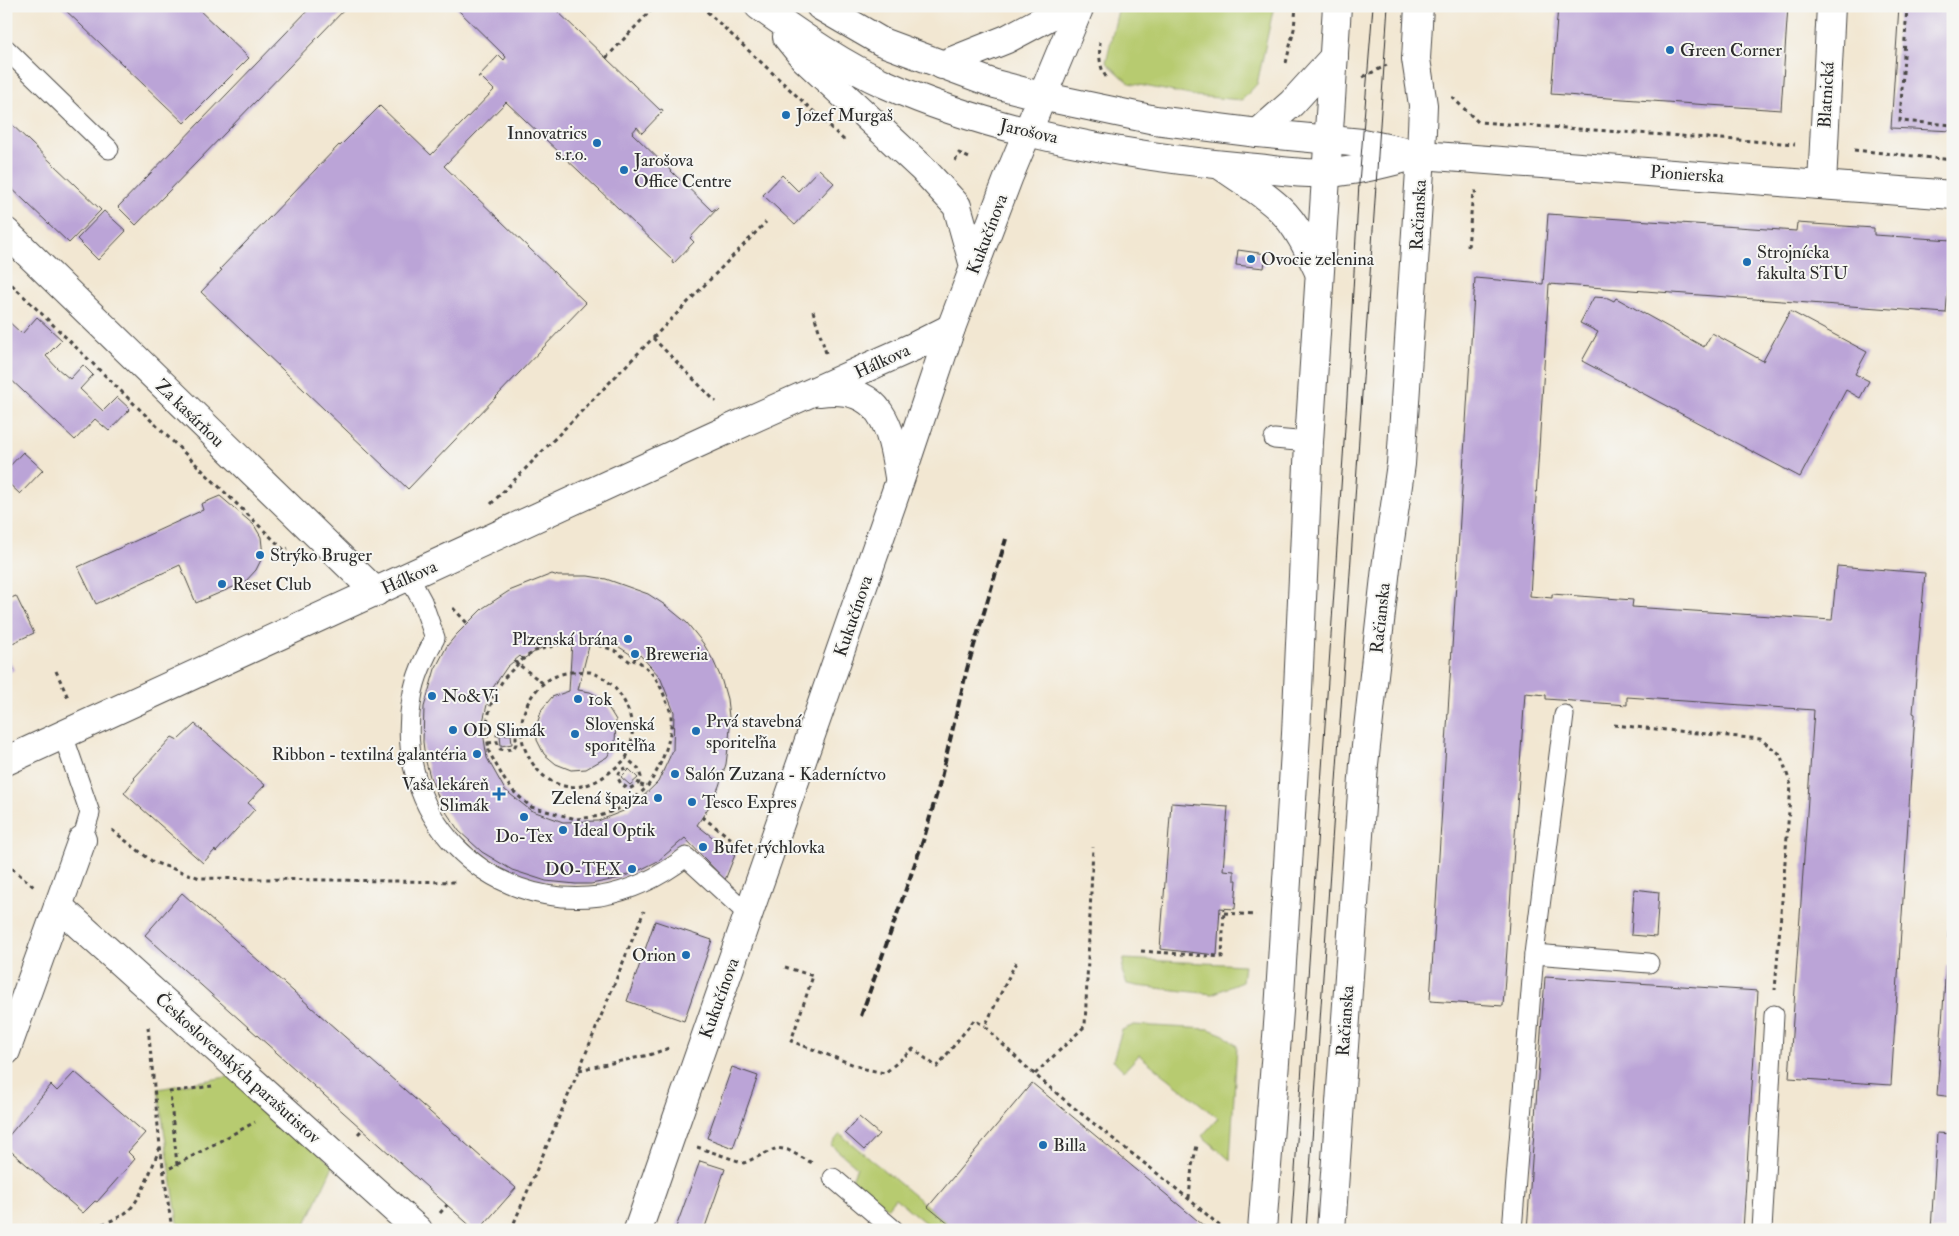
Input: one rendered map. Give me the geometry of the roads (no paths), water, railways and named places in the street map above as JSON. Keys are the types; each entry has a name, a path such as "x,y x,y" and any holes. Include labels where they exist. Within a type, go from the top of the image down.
{"street":[{"name":"Jarošova","path":"820,6 882,42 995,84 1042,96 1155,120 1258,133 1328,138 1421,155"},
{"path":"942,65 1007,39 1069,6"},
{"name":"Kukučínova","path":"638,1230 899,483 951,328 1042,96 1080,6"},
{"path":"1262,1230 1279,1011 1299,691 1309,442 1337,6"},
{"name":"Račianska","path":"1331,1230 1364,764 1386,568 1401,464 1423,105 1416,59 1419,6"},
{"name":"Blatnická","path":"1822,184 1831,6"},
{"name":"Jarošova","path":"760,7 814,43 882,83 945,108 1028,131 1127,151 1219,164 1326,173 1361,169 1421,155"},
{"path":"760,7 804,58 923,169 957,206 974,266"},
{"path":"1258,133 1292,103 1334,57"},
{"name":"Pionierska","path":"1421,155 1953,195"},
{"path":"1219,164 1281,210 1308,250 1319,272"},
{"name":"Za kasárňou","path":"6,232 376,592"},
{"name":"Hálkova","path":"6,761 951,328"},
{"name":"Hálkova","path":"824,387 862,396 875,406 888,426 895,452 899,483"},
{"path":"6,1051 82,840"},
{"name":"Československých parašutistov","path":"60,900 143,983 418,1230"}],"lane":[{"path":"6,49 109,149"},
{"path":"1274,439 1309,442"},
{"path":"409,577 422,601 435,638 422,666 412,696 408,734 412,764 420,792 432,818 461,853 491,874 516,886 554,896 581,897 601,896 641,884 673,867 686,857 749,915"},
{"path":"1512,1230 1534,954 1564,715"},
{"path":"63,735 90,813 82,840"},
{"path":"1534,954 1650,963"},
{"path":"1762,1230 1774,1015"},
{"path":"833,1178 894,1230"}],"tram line":[{"path":"1291,1230 1347,398 1359,183 1373,6"},
{"path":"1306,1230 1388,6"}],"railway":[{"path":"861,1016 924,838 939,786 967,669 1006,539"}],"place":[{"name":"Green Corner","path":"1670,50"},
{"name":"Jozef Murgaš","path":"786,115"},
{"name":"Innovatrics s.r.o.","path":"597,143"},
{"name":"Jarošova Office Centre","path":"624,170"},
{"name":"Ovocie zelenina","path":"1251,259"},
{"name":"Strojnícka fakulta STU","path":"1747,262"},
{"name":"Strýko Bruger","path":"260,555"},
{"name":"Reset Club","path":"222,584"},
{"name":"Plzenská brána","path":"628,639"},
{"name":"Breweria","path":"635,654"},
{"name":"No&Vi","path":"432,696"},
{"name":"10k","path":"578,699"},
{"name":"OD Slimák","path":"453,730"},
{"name":"Prvá stavebná sporiteľňa","path":"696,731"},
{"name":"Slovenská sporiteľňa","path":"575,734"},
{"name":"Ribbon - textilná galantéria","path":"477,754"},
{"name":"Salón Zuzana - Kaderníctvo","path":"675,774"},
{"name":"Vaša lekáreň Slimák","path":"499,794"},
{"name":"Zelená špajza","path":"658,798"},
{"name":"Tesco Expres","path":"692,802"},
{"name":"Do-Tex","path":"524,817"},
{"name":"Ideal Optik","path":"563,830"},
{"name":"Bufet rýchlovka","path":"703,847"},
{"name":"DO-TEX","path":"632,869"},
{"name":"Orion","path":"686,955"},
{"name":"Billa","path":"1043,1145"}]}
